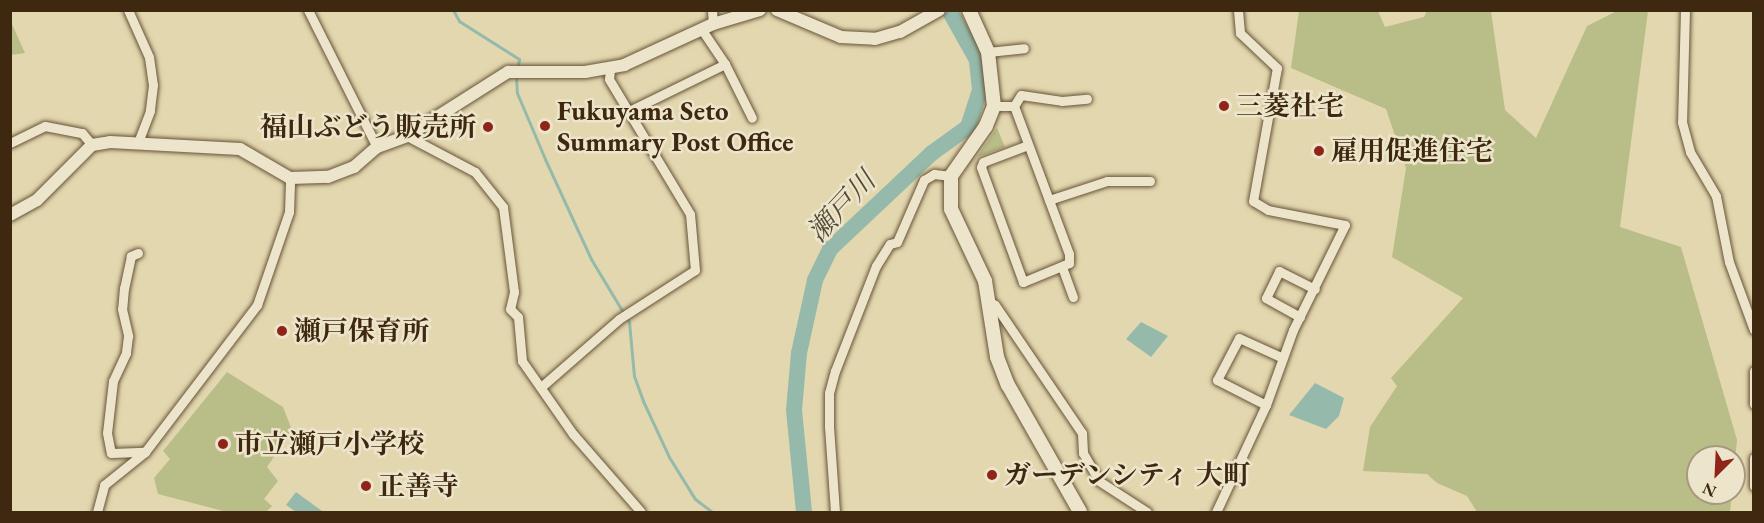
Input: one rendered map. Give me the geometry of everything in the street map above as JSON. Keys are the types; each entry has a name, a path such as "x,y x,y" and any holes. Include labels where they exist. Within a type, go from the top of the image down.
{"main road":[{"path":"969,10 988,52 994,106 986,126 951,176 951,209 985,281 997,357 1008,385 1080,513"}],"street":[{"path":"128,10 149,57 153,85 150,111 138,143"},
{"path":"308,10 377,147"},
{"path":"712,10 713,24"},
{"path":"10,215 37,200 92,145 138,143 240,149 290,178 328,177 354,167 377,147 407,136 477,88 517,71 554,74 610,69 713,24 760,10"},
{"path":"777,10 790,12 841,36 874,39 900,32 937,12"},
{"path":"1216,513 1266,405 1300,317 1345,225 1268,210 1253,201 1277,69 1240,33 1238,10"},
{"path":"1684,10 1684,72 1679,98 1682,122 1690,152 1716,196 1730,262 1754,330"},
{"path":"702,30 725,64 752,118"},
{"path":"988,52 1024,48"},
{"path":"629,111 725,64"},
{"path":"541,387 619,319 695,270 690,214 609,79 610,69"},
{"path":"1014,106 1021,95 1062,101 1087,99"},
{"path":"994,106 1014,106"},
{"path":"1014,106 1069,254 1069,263 1023,282 981,167 983,162 1028,145"},
{"path":"10,143 45,126 82,133 92,145"},
{"path":"407,136 475,172 503,207 514,292 510,309 518,317 522,361 573,434 641,513"},
{"path":"835,513 829,393 835,371 876,266 890,244 897,242 924,180 934,174 951,176"},
{"path":"97,513 104,485 145,452 257,305 289,212 290,178"},
{"path":"1049,200 1107,181 1150,182"},
{"path":"138,253 131,256 124,288 122,309 129,336 126,353 113,381 107,433 111,453 145,452"},
{"path":"1062,267 1073,297"},
{"path":"1300,317 1266,298 1279,271 1315,289"},
{"path":"987,300 995,305 1082,433 1083,453 1099,481 1147,513"},
{"path":"1266,405 1217,380 1239,338 1283,358"},
{"path":"1754,371 1754,404"},
{"path":"1754,458 1754,486"}],"green space":[{"path":"1299,11 1378,11 1385,27 1424,17 1427,11 1491,11 1505,110 1536,138 1587,26 1617,11 1648,11 1620,227 1681,247 1737,440 1737,445 1686,445 1686,505 1731,505 1730,512 1477,512 1467,496 1437,483 1427,474 1363,471 1370,427 1397,386 1391,378 1463,298 1392,257 1406,168 1386,109 1291,68"},
{"path":"11,22 25,53 11,55"},
{"path":"997,128 1005,147 977,157"},
{"name":"市立瀬戸小学校","path":"227,372 283,407 292,430 267,467 278,481 264,499 272,506 266,512 227,512 158,494 154,478 170,459 163,451"}],"shaded area":[{"path":"1141,322 1168,336 1151,357 1126,339"},
{"path":"1315,383 1344,398 1339,416 1326,429 1289,415"},
{"path":"296,492 322,511 296,512 286,505"}],"waterway":[{"path":"453,10 459,21 519,59 517,70"},
{"name":"瀬戸川","path":"804,512 794,410 799,353 815,280 830,249 932,153 968,127 980,90 977,60 949,10"},
{"path":"516,76 517,93 545,159 591,259 629,322 634,376 643,401 669,457 695,499 712,512"}],"place":[{"name":"三菱社宅","path":"1224,106"},
{"name":"Fukuyama Seto Summary Post Office","path":"545,126"},
{"name":"福山ぶどう販売所","path":"488,127"},
{"name":"雇用促進住宅","path":"1319,151"},
{"name":"瀬戸保育所","path":"282,331"},
{"name":"市立瀬戸小学校","path":"223,444"},
{"name":"ガーデンシティ 大町","path":"992,475"},
{"name":"正善寺","path":"366,486"}]}
